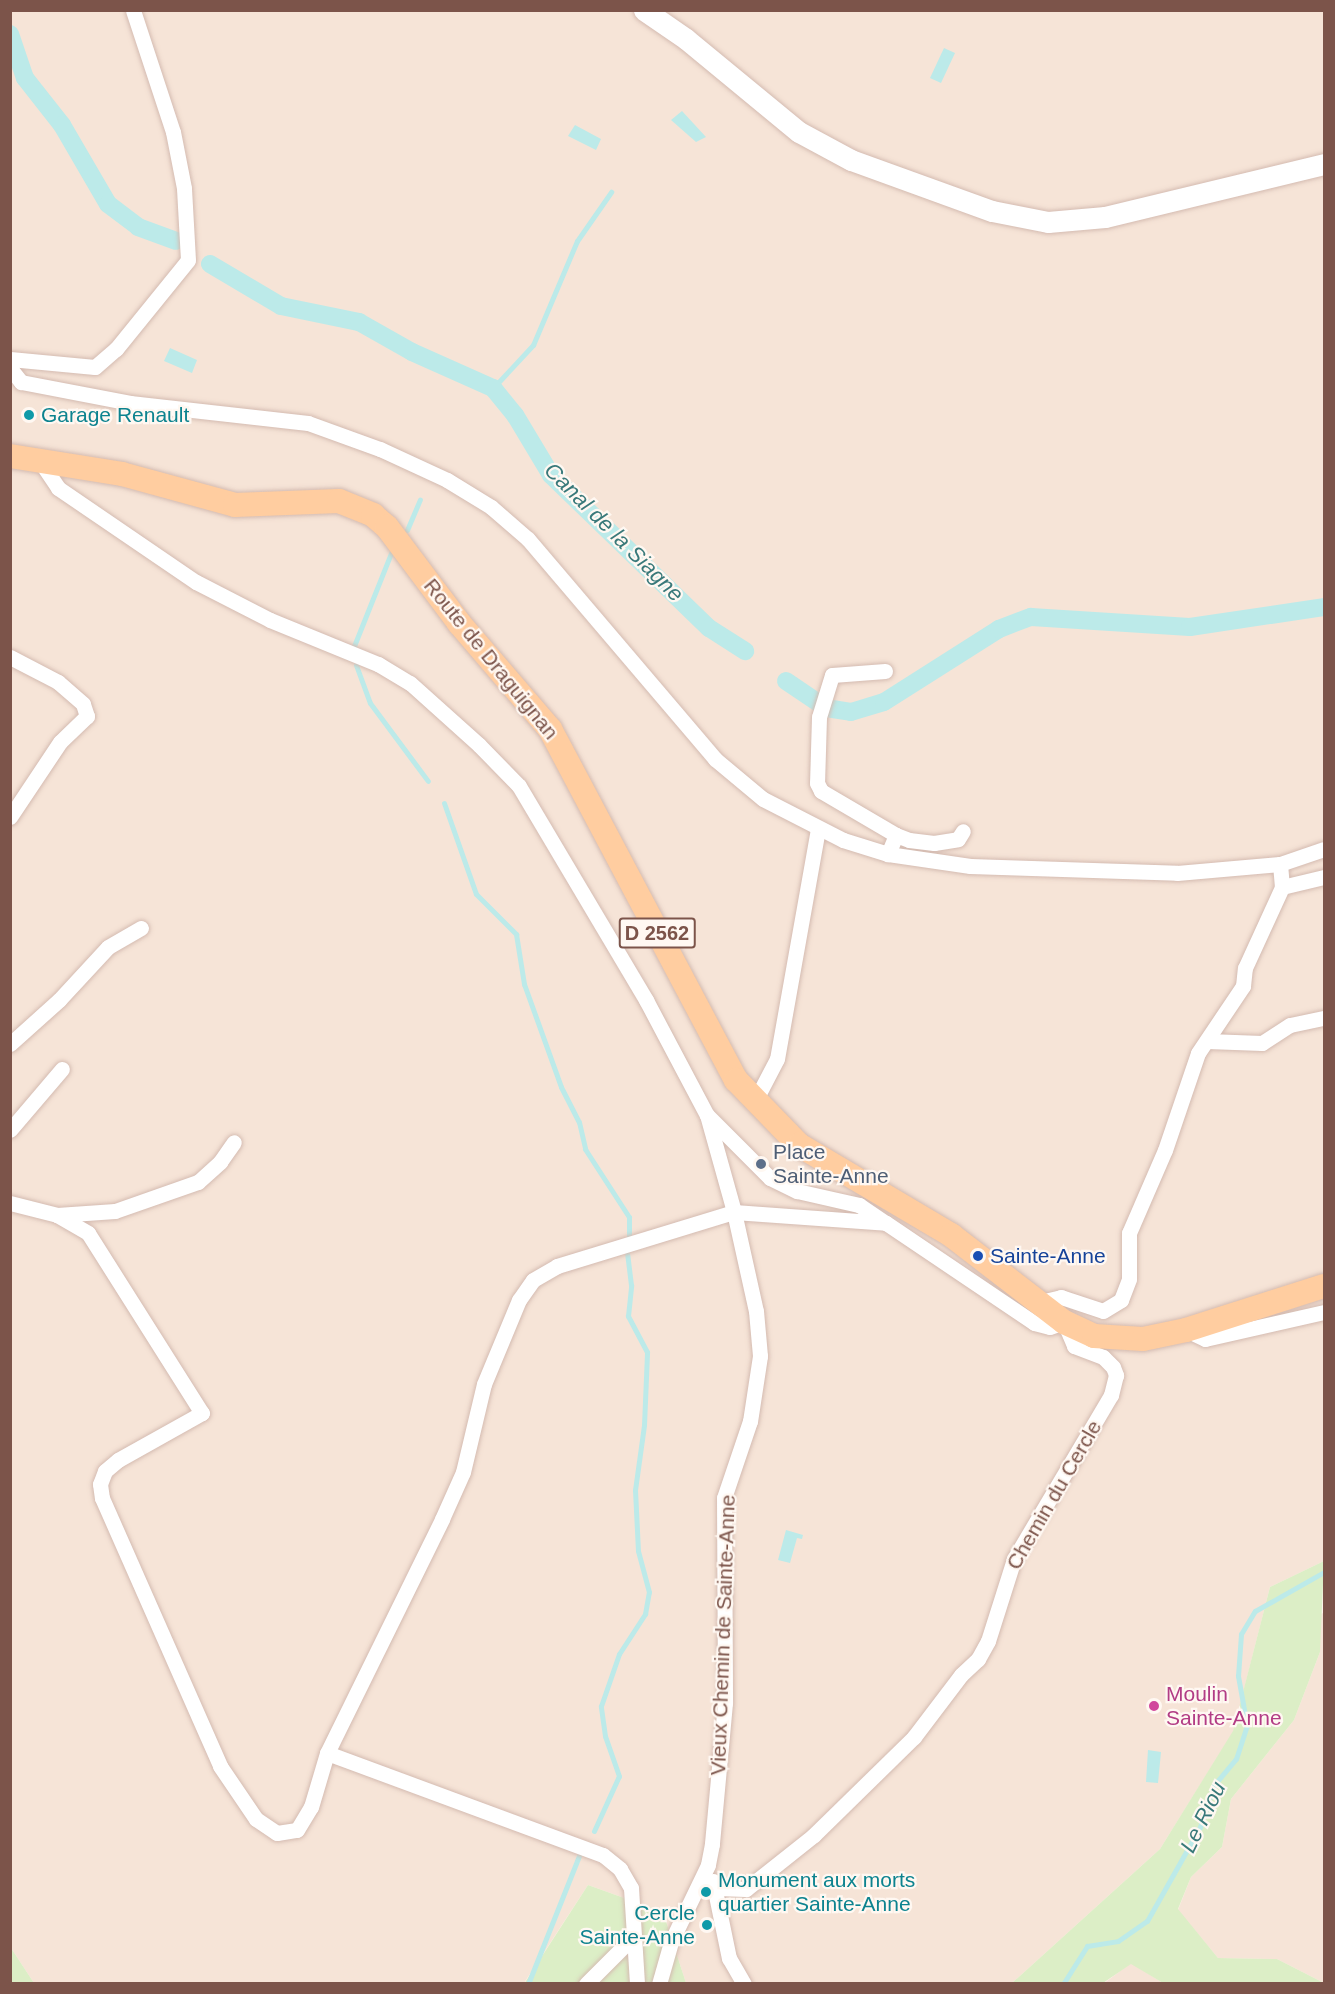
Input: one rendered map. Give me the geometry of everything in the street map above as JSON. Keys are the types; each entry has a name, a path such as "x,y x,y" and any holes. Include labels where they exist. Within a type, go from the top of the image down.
{"main road":[{"path":"644,10 686,39 799,132 851,160 992,211 1047,222 1105,217 1324,164"},
{"name":"Route de Draguignan","path":"10,456 42,464 122,474 235,505 339,501 358,506 387,527 459,623 550,729 736,1080 799,1145 951,1235 1036,1303 1064,1322 1094,1336 1120,1340 1186,1330 1324,1286"}],"street":[{"path":"10,359 95,367 116,349 189,260 184,188 173,132 133,10"},
{"path":"10,368 21,382 130,403 308,423 380,449 447,480 491,507 528,539 715,759 763,799 818,828 888,854 970,866 1177,873 1280,864 1324,849"},
{"path":"42,464 47,476 58,488 196,582 270,620 378,663 410,683 519,786 651,1009 707,1115 770,1178 797,1191 859,1205 1034,1323 1050,1327 1064,1322"},
{"path":"10,657 58,682 83,705 87,716 60,742 10,817"},
{"path":"885,671 832,675 819,717 817,783 821,791 896,835 909,840 934,843 958,839 963,831"},
{"path":"754,1101 777,1059 818,828"},
{"path":"888,854 896,835"},
{"path":"1036,1303 1061,1297 1103,1311 1121,1300 1129,1279 1129,1233 1207,1041 1243,987 1245,968 1282,887 1280,864"},
{"path":"1282,887 1324,877"},
{"path":"10,1044 108,947 141,928"},
{"path":"1207,1041 1262,1043 1290,1025 1324,1017"},
{"path":"10,1130 62,1069"},
{"name":"Vieux Chemin de Sainte-Anne","path":"659,1983 670,1942 708,1866 725,1703 724,1498 750,1421 760,1356 756,1311 734,1212 707,1115"},
{"path":"57,1215 114,1211 198,1182 220,1162 234,1142"},
{"path":"10,1203 57,1215 88,1233 202,1413 118,1460 105,1471 100,1484 102,1498 220,1766 256,1819 277,1833 297,1830 311,1807 327,1753 462,1472 484,1384 519,1300 533,1280 557,1266 734,1212 886,1223"},
{"path":"1186,1330 1205,1339 1324,1312"},
{"name":"Chemin du Cercle","path":"716,1888 746,1889 814,1835 927,1724 961,1675 978,1659 988,1641 1014,1558 1115,1383 1113,1367 1103,1357 1074,1346 1064,1322"},
{"path":"327,1753 603,1855 620,1869 631,1888 632,1938 637,1983"},
{"path":"708,1866 716,1888 729,1958 744,1983"},
{"path":"586,1983 632,1938"}],"shaded area":[{"path":"10,11 1324,11 1324,1561 1270,1587 1233,1732 1160,1849 1012,1983 686,1983 663,1912 588,1885 524,1983 34,1983 11,1948"},
{"path":"1324,1612 1324,1983 1277,1959 1218,1958 1178,1910 1191,1877 1222,1847 1231,1799 1294,1720 1320,1652 1319,1616"},
{"path":"1131,1963 1163,1983 1103,1984"}],"green space":[{"path":"1324,1561 1320,1652 1294,1720 1231,1799 1222,1847 1191,1877 1178,1909 1218,1958 1277,1959 1324,1983 1163,1983 1131,1964 1103,1983 1012,1983 1160,1849 1233,1731 1270,1587"},
{"path":"588,1885 663,1912 686,1983 524,1984"},
{"path":"11,1948 34,1983 11,1983"}],"water":[{"path":"944,48 955,53 941,83 930,78"},
{"path":"682,111 706,137 696,142 671,120"},
{"path":"575,125 601,139 596,150 568,136"},
{"path":"170,348 197,360 192,373 164,361"},
{"path":"786,1530 803,1535 802,1539 797,1538 790,1563 778,1560"},
{"path":"1148,1750 1161,1752 1158,1783 1146,1782"}],"waterway":[{"name":"Canal de la Siagne","path":"10,34 25,78 62,125 108,204 138,227 176,241"},
{"path":"493,388 533,345 577,241 611,192"},
{"name":"Canal de la Siagne","path":"210,264 281,306 359,322 412,352 493,388 515,415 551,475 709,628 745,651"},
{"path":"407,530 420,500"},
{"path":"354,646 391,553"},
{"name":"Canal de la Siagne","path":"786,681 826,708 851,712 884,702 999,629 1031,617 1190,627 1324,607"},
{"path":"356,665 370,703 428,781"},
{"path":"444,803 476,894 516,934 524,984 561,1087 579,1122 585,1149 629,1217 629,1238"},
{"path":"594,1831 619,1776 605,1736 601,1706 619,1654 645,1614 649,1592 638,1551 635,1490 644,1425 647,1352 628,1316 631,1285 627,1254"},
{"name":"Le Riou","path":"1063,1984 1087,1946 1118,1941 1147,1921 1200,1827 1214,1785 1236,1759 1247,1726 1238,1676 1241,1634 1255,1611 1324,1572"},
{"path":"528,1984 579,1856"}],"place":[{"name":"Garage Renault","path":"29,415"},
{"name":"Place Sainte-Anne","path":"761,1164"},
{"name":"Sainte-Anne","path":"978,1256"},
{"name":"Moulin Sainte-Anne","path":"1154,1706"},
{"name":"Monument aux morts quartier Sainte-Anne","path":"706,1892"},
{"name":"Cercle Sainte-Anne","path":"707,1925"}]}
